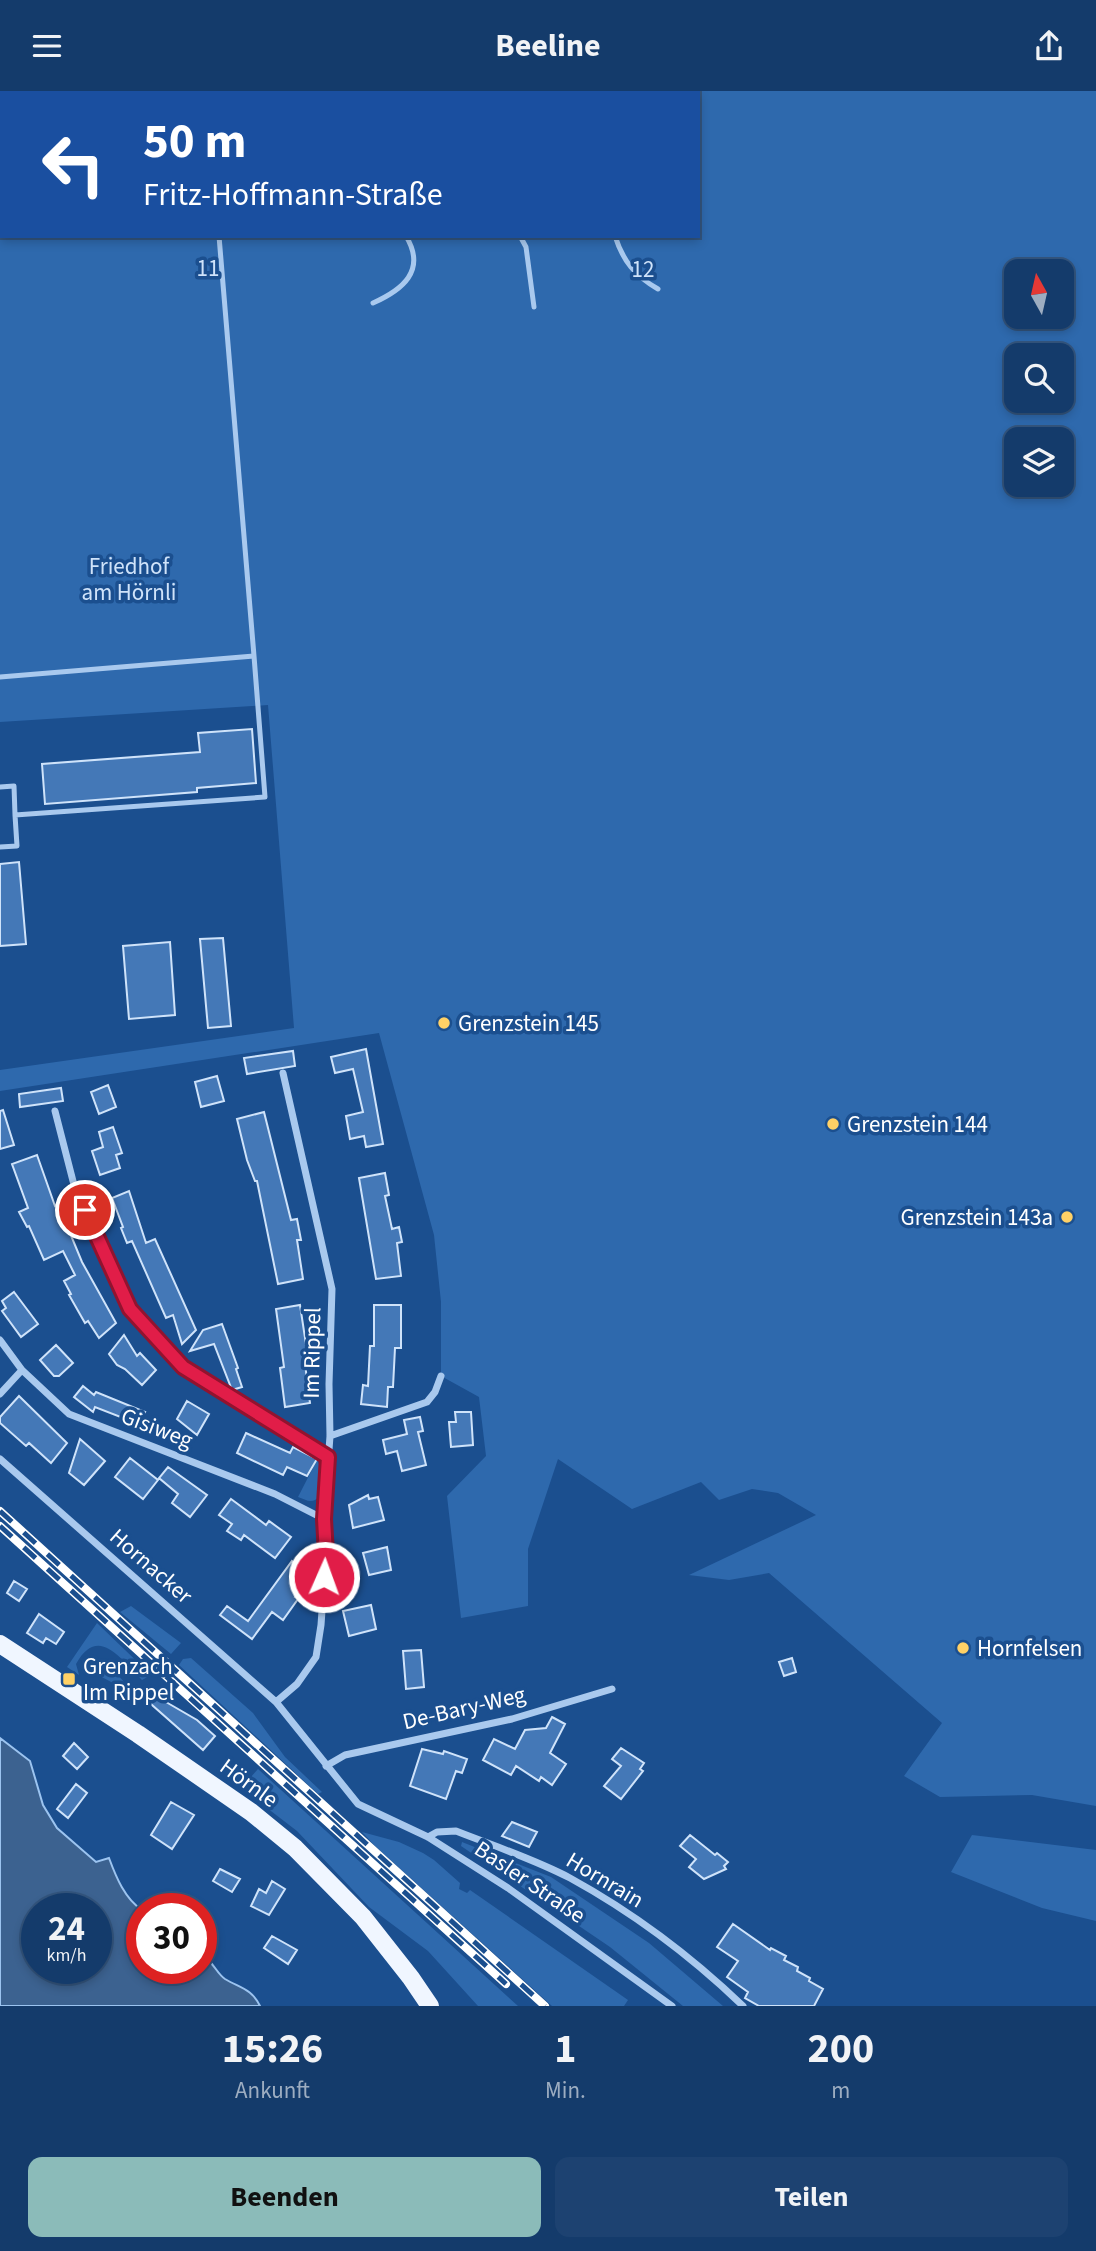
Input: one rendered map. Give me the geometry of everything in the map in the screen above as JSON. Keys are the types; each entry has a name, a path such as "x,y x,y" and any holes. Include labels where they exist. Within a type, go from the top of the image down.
{"main road":[{"name":"Hörnle","path":"0,1644 251,1812 295,1849 363,1917 430,2006"}],"street":[{"name":"Im Rippel","path":"276,1702 297,1684 316,1657 326,1554 324,1519 330,1436 332,1289 283,1073"},
{"path":"55,1111 74,1185 130,1309 183,1367 328,1457"},
{"name":"Gisiweg","path":"0,1340 22,1370 69,1414 275,1494 324,1519"},
{"path":"0,1394 22,1370"},
{"path":"330,1436 427,1402 435,1392 441,1375"},
{"name":"Hornacker","path":"0,1459 276,1702"},
{"name":"De-Bary-Weg","path":"326,1766 345,1755 512,1719 612,1689"},
{"path":"276,1702 326,1766"},
{"name":"Basler Straße","path":"326,1766 358,1804 428,1837 508,1888 672,2006"},
{"name":"Hornrain","path":"428,1837 437,1832 456,1831 569,1877 618,1907 710,1975 743,2006"}],"lane":[{"path":"15,815 265,797 219,238"},
{"path":"373,303 395,293 407,279 413,260 407,238"},
{"path":"521,238 526,247 534,307"},
{"path":"616,238 620,252 630,268 642,280 659,289"},
{"path":"0,677 254,656"},
{"path":"0,787 14,786 17,846 0,847"}],"green space":[{"path":"700,91 1096,91 1096,1806 1032,1795 940,1797 904,1776 942,1723 769,1573 729,1580 689,1575 816,1515 778,1493 752,1489 719,1500 701,1482 632,1509 558,1459 528,1549 528,1606 461,1618 447,1496 486,1456 479,1397 441,1376 441,1302 434,1235 379,1033 0,1091 0,1070 294,1028 268,705 0,722 0,238 700,238"},
{"path":"317,1460 321,1475 320,1493 313,1501 309,1501 298,1497"},
{"path":"131,1606 181,1643 171,1654 120,1612"},
{"path":"97,1623 151,1675 142,1680 118,1655 101,1646 84,1652 76,1664 79,1675 67,1667"},
{"path":"191,1658 253,1713 285,1757 322,1792 318,1794 179,1665 183,1659"},
{"path":"100,1660 108,1663 134,1694 96,1674 94,1666"},
{"path":"258,1769 518,2006 478,2006 428,1951 369,1907 297,1831 241,1788"},
{"path":"362,1832 399,1842 423,1853 460,1883 459,1889 467,1893 470,1890 628,2000 624,2006 552,2006"},
{"path":"972,1835 1096,1850 1096,1921 1042,1908 951,1872"},
{"path":"462,1842 551,1877 649,1943 723,2006 683,2006 610,1947 461,1846"}],"shaded area":[{"path":"0,1738 30,1761 43,1805 57,1828 96,1862 109,1858 126,1894 126,1984 217,1984 217,1970 225,1979 249,1992 260,2006 0,2006"}],"building":[{"path":"252,729 256,783 197,788 197,792 45,804 42,764 200,752 198,733"},
{"path":"19,862 26,944 0,946 0,864"},
{"path":"223,938 231,1026 208,1028 200,939"},
{"path":"170,942 175,1015 129,1019 123,946"},
{"path":"366,1049 383,1144 366,1147 364,1136 350,1139 346,1116 363,1112 353,1069 335,1073 331,1057"},
{"path":"293,1051 295,1066 247,1074 244,1058"},
{"path":"217,1076 224,1101 201,1107 195,1082"},
{"path":"108,1085 116,1107 99,1114 91,1092"},
{"path":"61,1088 63,1101 20,1107 19,1094"},
{"path":"3,1110 14,1145 0,1149 0,1111"},
{"path":"264,1112 291,1220 297,1219 301,1240 297,1240 303,1279 278,1284 257,1181 247,1160 237,1119"},
{"path":"113,1127 122,1153 116,1155 120,1168 100,1175 92,1151 103,1147 99,1132"},
{"path":"37,1155 55,1206 58,1204 82,1262 116,1323 99,1338 88,1321 85,1323 69,1295 71,1294 64,1281 75,1275 63,1251 44,1260 29,1226 27,1227 19,1212 28,1208 12,1164"},
{"path":"385,1173 389,1195 385,1196 392,1229 399,1227 402,1242 397,1243 401,1276 376,1279 359,1178"},
{"path":"129,1191 146,1243 155,1239 196,1330 182,1344 173,1315 166,1318 132,1241 127,1243 121,1228 123,1227 112,1198"},
{"path":"14,1292 38,1324 21,1337 2,1311 6,1308 2,1301"},
{"path":"300,1305 309,1364 305,1364 310,1403 285,1407 280,1368 284,1367 276,1309"},
{"path":"374,1305 401,1305 401,1348 395,1348 393,1387 388,1387 387,1407 361,1404 363,1385 368,1386 370,1346 374,1346"},
{"path":"222,1324 242,1387 232,1390 214,1344 190,1351 203,1330"},
{"path":"124,1335 137,1356 140,1353 156,1370 142,1385 117,1365 109,1354"},
{"path":"56,1345 73,1363 59,1376 54,1376 40,1360"},
{"path":"83,1386 94,1395 96,1392 145,1412 138,1423 124,1415 123,1418 95,1407 93,1412 74,1397"},
{"path":"19,1396 67,1443 51,1463 29,1443 26,1446 0,1423 0,1417"},
{"path":"187,1401 209,1414 197,1435 177,1419"},
{"path":"455,1412 471,1412 473,1445 451,1447 449,1422 456,1422"},
{"path":"420,1417 423,1431 418,1432 426,1465 402,1471 397,1451 386,1454 383,1440 407,1434 404,1420"},
{"path":"246,1433 290,1453 293,1447 317,1459 307,1476 287,1467 283,1475 237,1453"},
{"path":"80,1439 105,1461 84,1485 69,1473"},
{"path":"130,1458 158,1480 143,1499 115,1477"},
{"path":"168,1467 207,1495 190,1517 172,1503 178,1494 159,1478"},
{"path":"368,1495 369,1499 378,1497 384,1520 353,1528 349,1505"},
{"path":"231,1499 266,1525 269,1521 291,1537 275,1558 244,1535 241,1540 227,1531 232,1524 219,1515"},
{"path":"387,1547 391,1570 369,1575 363,1553"},
{"path":"292,1561 302,1568 296,1577 304,1584 295,1597 298,1599 283,1620 272,1612 252,1639 220,1615 227,1606 248,1621"},
{"path":"14,1581 27,1589 19,1601 7,1593"},
{"path":"371,1605 376,1629 349,1636 343,1611"},
{"path":"39,1614 64,1632 56,1644 46,1638 43,1643 27,1633"},
{"path":"421,1650 424,1687 406,1689 403,1651"},
{"path":"792,1658 796,1672 784,1676 779,1662"},
{"path":"147,1691 197,1720 215,1736 203,1750 143,1697"},
{"path":"552,1717 565,1724 550,1753 566,1764 552,1785 541,1777 539,1781 516,1766 511,1775 483,1760 494,1739 515,1749 525,1730 546,1728"},
{"path":"74,1743 88,1757 77,1769 63,1756"},
{"path":"621,1748 644,1763 640,1769 643,1771 621,1799 604,1786 621,1766 612,1759"},
{"path":"422,1749 443,1754 444,1751 467,1759 462,1773 456,1771 446,1799 410,1786"},
{"path":"76,1784 87,1793 68,1818 57,1809"},
{"path":"171,1802 194,1815 172,1849 151,1835"},
{"path":"512,1822 537,1832 529,1847 502,1836"},
{"path":"690,1835 728,1862 724,1866 726,1869 704,1879 689,1867 696,1859 680,1846"},
{"path":"220,1869 240,1879 232,1892 213,1881"},
{"path":"272,1881 285,1889 269,1915 251,1906 259,1889 266,1893"},
{"path":"733,1924 770,1950 771,1948 786,1956 784,1960 798,1967 797,1971 823,1989 814,2006 759,2006 745,1998 748,1992 727,1977 738,1961 717,1947"},
{"path":"272,1936 297,1950 288,1964 264,1948"}],"railway":[{"path":"0,1511 545,2006"},
{"path":"0,1526 506,1984"}],"place":[{"name":"Grenzstein 145","path":"444,1023"},
{"name":"Grenzstein 144","path":"833,1124"},
{"name":"Grenzstein 143a","path":"1067,1217"},
{"name":"Hornfelsen","path":"963,1648"},
{"name":"Grenzach Im Rippel","path":"69,1679"}],"route":[{"path":"85,1210 130,1309 183,1367 328,1457 324,1577"}],"park label":[{"name":"11","path":"208,268"},
{"name":"12","path":"643,269"},
{"name":"Friedhof am Hörnli","path":"129,579"}]}
